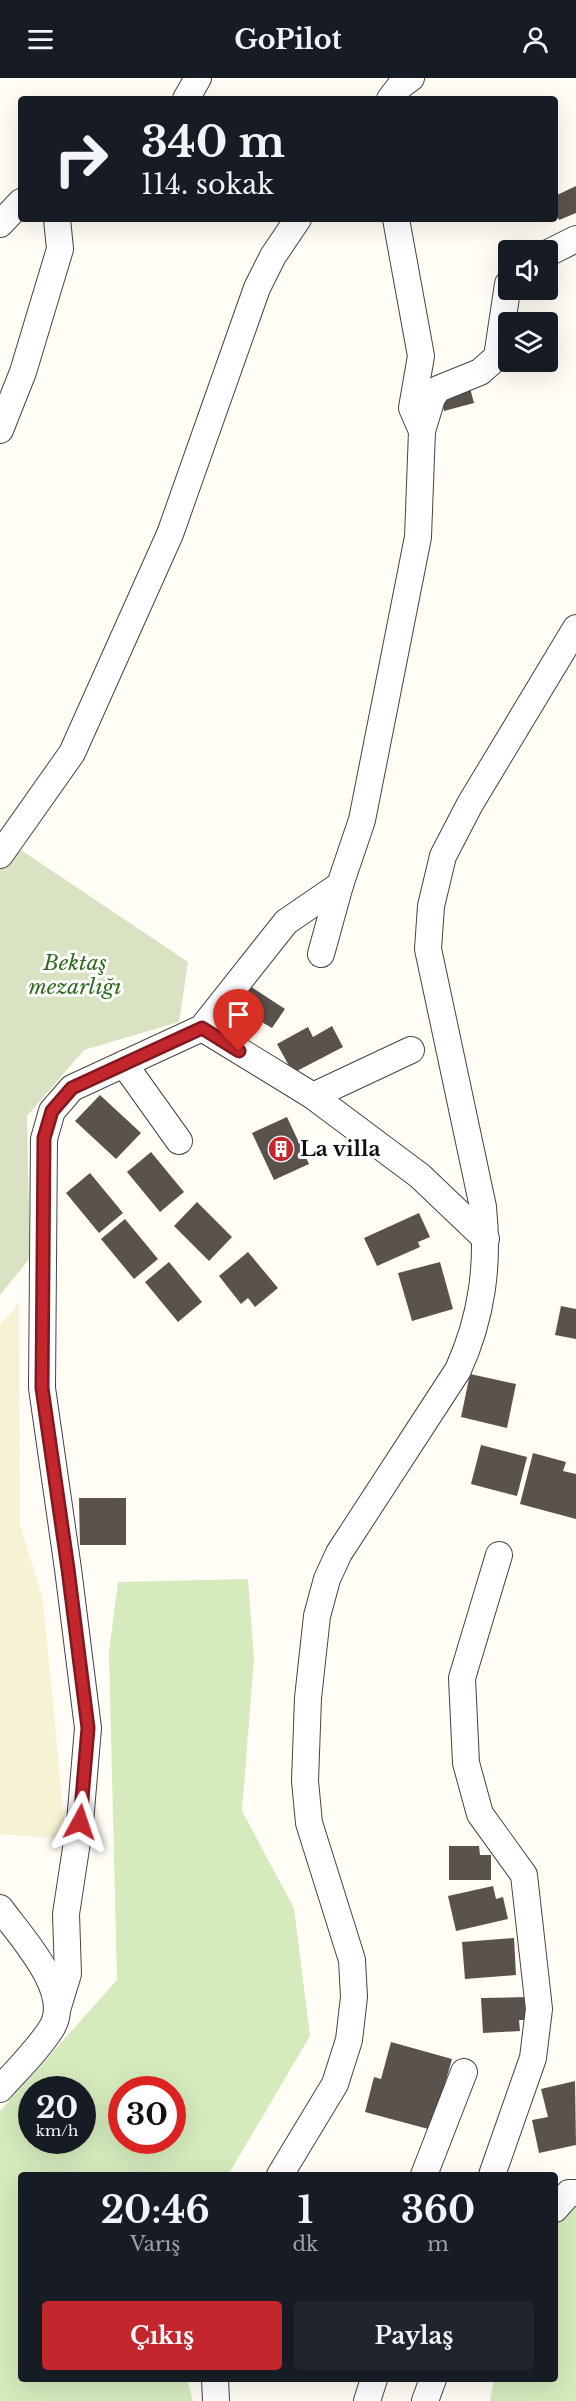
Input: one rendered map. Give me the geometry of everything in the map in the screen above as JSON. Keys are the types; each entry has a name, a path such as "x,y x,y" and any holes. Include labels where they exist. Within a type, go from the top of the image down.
{"street":[{"path":"188,96 198,78"},
{"path":"392,96 400,86 411,78"},
{"path":"418,96 425,78"},
{"path":"0,224 18,205"},
{"path":"0,430 23,372 60,249 57,222"},
{"path":"0,855 72,753 170,534 257,288 273,256 295,222"},
{"path":"397,222 421,356 411,408 422,431"},
{"path":"558,248 576,239"},
{"path":"321,954 340,885 362,820 418,537 422,431 432,398 438,389 480,372 497,357 506,300"},
{"path":"282,2172 335,2084 349,2040 354,1996 352,1960 309,1823 305,1740 317,1616 327,1579 339,1553 458,1370 478,1316 484,1281 486,1239 483,1207 428,948 431,906 443,856 470,804 576,628"},
{"path":"0,2089 52,2028 68,1974 66,1914 80,1822 88,1728 42,1388 44,1138 52,1111 72,1088 202,1028 286,922 340,885"},
{"path":"202,1028 313,1096 420,1176 486,1239"},
{"path":"313,1096 411,1050"},
{"path":"124,1064 178,1141"},
{"path":"493,2172 533,2058 539,2009 524,1875 480,1814 466,1762 462,1678 499,1555"},
{"path":"0,1908 49,1977 55,1994 57,2010"},
{"path":"425,2172 464,2072"},
{"path":"558,2206 569,2193 576,2193"},
{"path":"215,2382 216,2401"},
{"path":"367,2401 373,2382"},
{"path":"425,2401 432,2382"}],"shaded area":[{"path":"19,1303 20,1524 43,1600 66,1839 0,1834 0,1325"}],"green space":[{"name":"Bektaş mezarlığı","path":"0,836 188,962 179,1022 84,1050 27,1116 30,1258 0,1295"},
{"path":"248,1579 254,1658 242,1811 294,1908 310,2036 230,2172 18,2172 18,2382 188,2382 193,2401 0,2401 0,2111 18,2091 18,2154 96,2154 96,2076 31,2076 117,1980 109,1653 118,1582"},
{"path":"576,2203 576,2401 490,2401 493,2382 558,2382 558,2218 561,2213"}],"building":[{"path":"576,186 576,213 559,220 558,195"},
{"path":"470,388 474,403 444,411 440,396"},
{"path":"250,986 285,1009 272,1028 260,1021 254,1029 240,1019 245,1013 237,1007"},
{"path":"332,1026 343,1047 293,1073 277,1044 308,1027 313,1037"},
{"path":"100,1095 141,1133 116,1159 75,1121"},
{"name":"La villa","path":"287,1117 309,1164 274,1180 252,1133"},
{"path":"151,1152 184,1192 160,1212 127,1172"},
{"path":"90,1173 123,1213 99,1233 66,1193"},
{"path":"197,1202 232,1237 209,1261 174,1226"},
{"path":"419,1213 430,1237 418,1242 420,1247 377,1266 364,1238"},
{"path":"125,1219 158,1259 134,1279 101,1239"},
{"path":"248,1252 278,1288 255,1307 248,1298 241,1304 219,1276"},
{"path":"169,1262 202,1302 178,1322 145,1282"},
{"path":"440,1262 453,1309 412,1321 398,1273"},
{"path":"561,1306 576,1309 576,1339 555,1335"},
{"path":"470,1374 516,1384 507,1428 461,1417"},
{"path":"481,1445 527,1457 517,1496 471,1484"},
{"path":"533,1453 566,1462 563,1471 576,1474 576,1519 520,1504"},
{"path":"79,1498 126,1498 126,1545 80,1545"},
{"path":"449,1846 479,1846 480,1855 491,1855 491,1880 449,1880"},
{"path":"493,1886 496,1899 503,1897 508,1919 456,1931 448,1896"},
{"path":"514,1938 516,1975 465,1979 462,1942"},
{"path":"529,1997 530,2020 519,2020 520,2031 483,2033 481,1998"},
{"path":"391,2042 452,2059 432,2130 365,2112 374,2077 381,2079"},
{"path":"575,2081 576,2145 539,2153 532,2120 548,2117 541,2089"}],"place":[{"name":"La villa","path":"281,1149"}],"route":[{"path":"80,1822 88,1728 42,1388 44,1138 52,1111 72,1088 202,1028 239,1051"}]}
